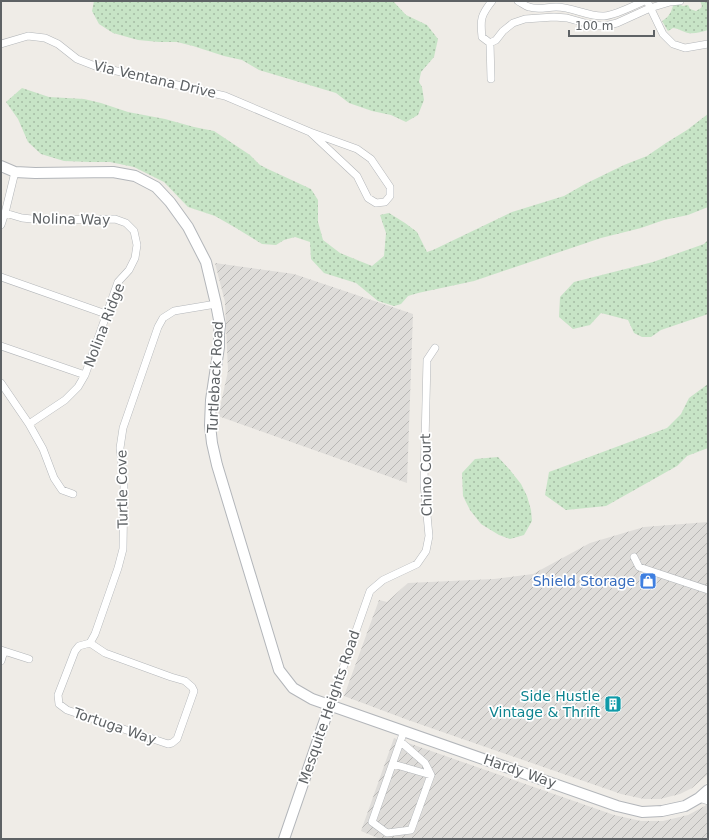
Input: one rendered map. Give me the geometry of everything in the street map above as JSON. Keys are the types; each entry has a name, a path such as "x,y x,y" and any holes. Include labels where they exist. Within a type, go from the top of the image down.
{"main road":[{"name":"Turtleback Road","path":"1,166 15,172 113,172 135,176 156,187 170,202 188,227 206,262 220,325 219,347 211,400 210,425 217,465 279,670 293,688 312,699 330,705"},
{"name":"Hardy Way","path":"330,705 617,806 642,812 662,811 704,800 708,790"},
{"name":"Mesquite Heights Road","path":"284,839 330,705"}],"street":[{"path":"490,43 482,37 481,25 483,13 492,1"},
{"path":"518,1 528,7 538,9 557,7 567,8 592,16 605,16 644,1"},
{"path":"490,43 496,40 503,31 513,23 525,19 554,17 567,18 592,25 605,26 617,23 649,4 687,1"},
{"path":"649,4 663,34 673,44 685,48 708,44"},
{"name":"Via Ventana Drive","path":"1,44 28,36 44,38 58,44 76,59 95,66 225,96 310,132 357,149 371,159 390,187 390,196 385,202 376,203 368,198 357,176 310,132"},
{"path":"490,43 491,79"},
{"path":"1,225 15,172"},
{"name":"Nolina Way","path":"5,213 22,218 42,220 115,219 126,223 134,231"},
{"name":"Nolina Ridge","path":"28,424 65,400 78,387 85,374 118,282 129,270 135,258 137,245 134,231"},
{"path":"1,277 106,314"},
{"name":"Turtle Cove","path":"90,643 95,634 118,568 122,548 124,482 120,448 123,428 158,327 163,318 174,311 216,304"},
{"path":"1,346 85,374"},
{"name":"Chino Court","path":"383,580 417,564 426,551 429,536 424,483 427,360 435,348"},
{"path":"1,383 43,449 54,478 62,490 73,494"},
{"path":"634,557 639,567 708,590"},
{"name":"Mesquite Heights Road","path":"330,705 370,591 383,580"},
{"name":"Tortuga Way","path":"90,643 105,653 185,681 192,687 194,691 177,739 168,744 66,710 59,704 58,695 75,651 79,646 90,643"},
{"path":"1,661 3,650 29,659"},
{"path":"401,742 425,762 431,776 411,830 388,833 372,822 404,731"},
{"path":"393,764 431,776"}],"shaded area":[{"path":"215,263 294,274 413,314 407,483 218,416 228,371 225,302"},
{"path":"708,522 708,774 692,788 680,794 660,799 644,799 621,794 408,720 344,696 379,600 387,602 408,583 494,579 533,574 590,543 644,527"},
{"path":"394,738 614,815 641,821 663,821 688,815 708,803 708,839 380,839 361,831"}],"green space":[{"path":"94,1 393,1 406,15 427,25 438,39 434,57 421,72 419,82 422,87 424,100 418,115 406,122 391,115 372,111 349,103 336,93 259,70 242,60 177,42 138,40 113,33 99,24 92,11"},
{"path":"700,1 708,1 708,30 698,33 691,33 673,28 668,31 662,21 669,15 674,2 683,6 688,5 690,9 696,11 702,6"},
{"path":"22,88 49,97 84,99 128,112 214,131 250,155 260,165 311,189 318,200 318,222 323,240 340,253 372,266 384,256 386,233 380,215 389,213 417,232 427,252 512,212 564,196 624,165 647,156 687,130 708,114 708,207 688,215 664,220 641,228 601,238 474,281 408,296 401,304 394,306 378,301 356,283 324,273 311,259 310,242 295,237 284,240 276,245 262,244 215,216 188,207 164,182 134,167 110,162 64,161 41,154 28,142 18,119 6,102"},
{"path":"708,240 708,314 661,330 651,337 642,337 634,333 628,320 601,313 590,325 573,329 559,317 560,297 574,282 653,262 704,244"},
{"path":"708,384 708,448 687,456 677,466 606,506 566,510 545,495 549,472 667,428 681,414 689,398"},
{"path":"498,457 521,484 527,496 531,510 532,521 524,535 510,539 499,535 481,524 470,510 463,496 462,473 475,459"}],"place":[{"name":"Shield Storage","path":"648,581"},
{"name":"Side Hustle Vintage & Thrift","path":"613,704"}]}
